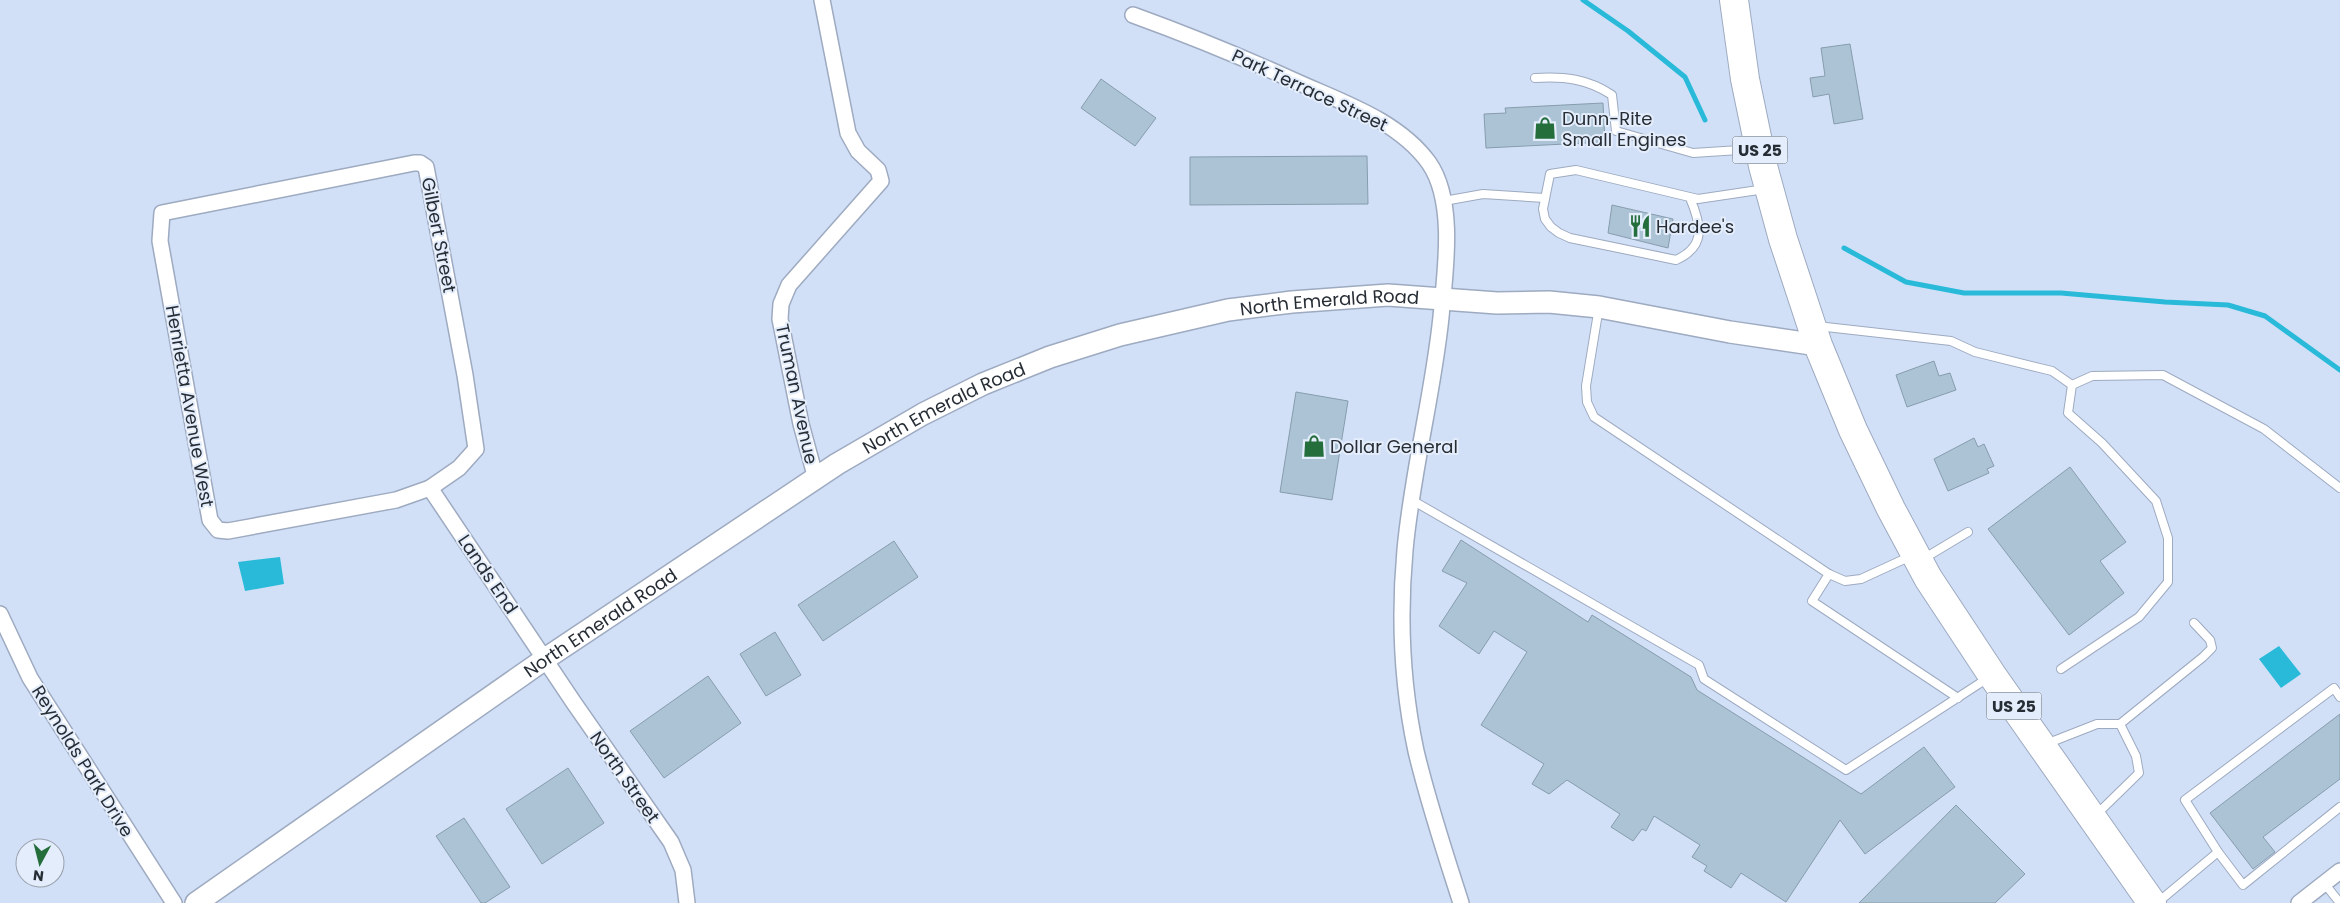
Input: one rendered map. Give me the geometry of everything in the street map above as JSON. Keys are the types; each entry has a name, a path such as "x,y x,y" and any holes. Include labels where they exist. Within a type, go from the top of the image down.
{"highway":[{"name":"US 25","path":"1734,0 1745,78 1760,149 1783,238 1815,335 1854,430 1890,509 1917,557 1992,676 2152,903"}],"main road":[{"name":"North Emerald Road","path":"196,903 545,659 816,479 922,414 983,384 1050,357 1120,335 1228,310 1292,302 1388,295 1497,303 1549,302 1599,307 1730,332 1815,335"}],"street":[{"name":"Truman Avenue","path":"816,479 802,424 780,319 781,304 789,285 881,180 878,170 858,151 848,133 822,0"},
{"name":"Park Terrace Street","path":"1133,15 1207,42 1384,123 1407,139 1430,164 1437,178 1444,201 1446,225 1442,300 1438,344 1410,499 1403,596 1403,645 1409,712 1416,751 1428,798 1461,903"},
{"name":"Gilbert Street","path":"162,213 414,163 426,167 477,444 472,456 430,488"},
{"name":"Henrietta Avenue West","path":"162,213 160,241 210,520 214,526 218,530 228,531 396,500 430,488"},
{"name":"Lands End","path":"430,488 545,659"},
{"name":"Reynolds Park Drive","path":"0,614 35,686 174,903"},
{"name":"North Street","path":"545,659 671,842 683,870 687,903"},
{"path":"2298,903 2340,871"}],"lane":[{"path":"1535,78 1555,76 1597,85 1612,95 1616,131 1693,153 1760,149"},
{"path":"1690,198 1700,221 1700,236 1686,256 1676,260 1570,238 1551,227 1545,219 1543,209 1550,174 1576,170 1690,198 1698,200 1770,189"},
{"path":"1444,201 1483,194 1545,198"},
{"path":"1599,307 1586,386 1587,402 1594,417 1829,574 1845,580 1861,579 1917,557 1968,532"},
{"path":"1815,335 1951,342 1975,352 2052,371 2072,385"},
{"path":"2072,385 2092,376 2163,375 2264,429 2340,488"},
{"path":"2060,669 2139,618 2168,582 2168,538 2156,501 2102,444 2068,413 2072,385"},
{"path":"1410,499 1699,665 1704,679 1846,770 1992,676"},
{"path":"1829,574 1812,601 1958,698"},
{"path":"2042,746 2097,724 2120,724 2203,657 2212,648 2210,640 2194,623"},
{"path":"2340,697 2334,688 2184,800 2218,852 2243,885 2340,807"},
{"path":"2093,818 2139,774 2136,756 2120,724"},
{"path":"2157,903 2218,852"},
{"path":"2324,883 2340,903"}],"water":[{"path":"280,557 284,584 245,591 238,562"},
{"path":"2279,646 2301,674 2281,688 2259,659"}],"building":[{"path":"1850,44 1863,119 1834,124 1829,94 1813,97 1810,78 1825,76 1821,48"},
{"path":"1101,79 1156,118 1135,146 1081,108"},
{"name":"Dunn-Rite Small Engines","path":"1603,103 1605,142 1486,148 1484,114 1506,113 1505,108"},
{"path":"1367,156 1368,204 1190,205 1190,157"},
{"name":"Hardee's","path":"1612,205 1673,219 1668,248 1608,233"},
{"path":"1934,361 1939,376 1950,373 1956,390 1907,407 1896,375"},
{"name":"Dollar General","path":"1296,392 1348,401 1332,500 1280,492"},
{"path":"1974,438 1978,447 1984,444 1994,466 1987,469 1989,473 1948,491 1934,459"},
{"path":"2070,467 2126,542 2100,561 2124,593 2069,635 1988,529"},
{"path":"1461,540 1588,622 1592,615 1691,677 1697,690 1861,794 1924,747 1955,787 1865,854 1840,820 1786,902 1741,873 1731,888 1704,871 1707,866 1692,857 1700,845 1654,816 1646,831 1642,829 1633,841 1611,827 1620,814 1567,780 1549,794 1532,784 1544,764 1481,725 1527,652 1494,631 1479,654 1439,626 1467,583 1442,571"},
{"path":"894,541 918,577 823,641 798,605"},
{"path":"775,632 801,675 766,696 740,654"},
{"path":"708,676 741,723 664,778 630,731"},
{"path":"2340,714 2340,779 2263,837 2275,852 2253,869 2210,813"},
{"path":"568,768 604,823 542,864 506,809"},
{"path":"1956,805 2025,874 1995,903 1859,903"},
{"path":"464,818 510,887 485,903 481,903 436,836"}],"waterway":[{"path":"1583,0 1628,31 1685,77 1705,120"},
{"path":"1844,248 1906,282 1964,293 2061,293 2165,302 2228,305 2265,316 2340,370"}],"place":[{"name":"Dunn-Rite Small Engines","path":"1545,128"},
{"name":"Hardee's","path":"1640,226"},
{"name":"Dollar General","path":"1314,446"}]}
